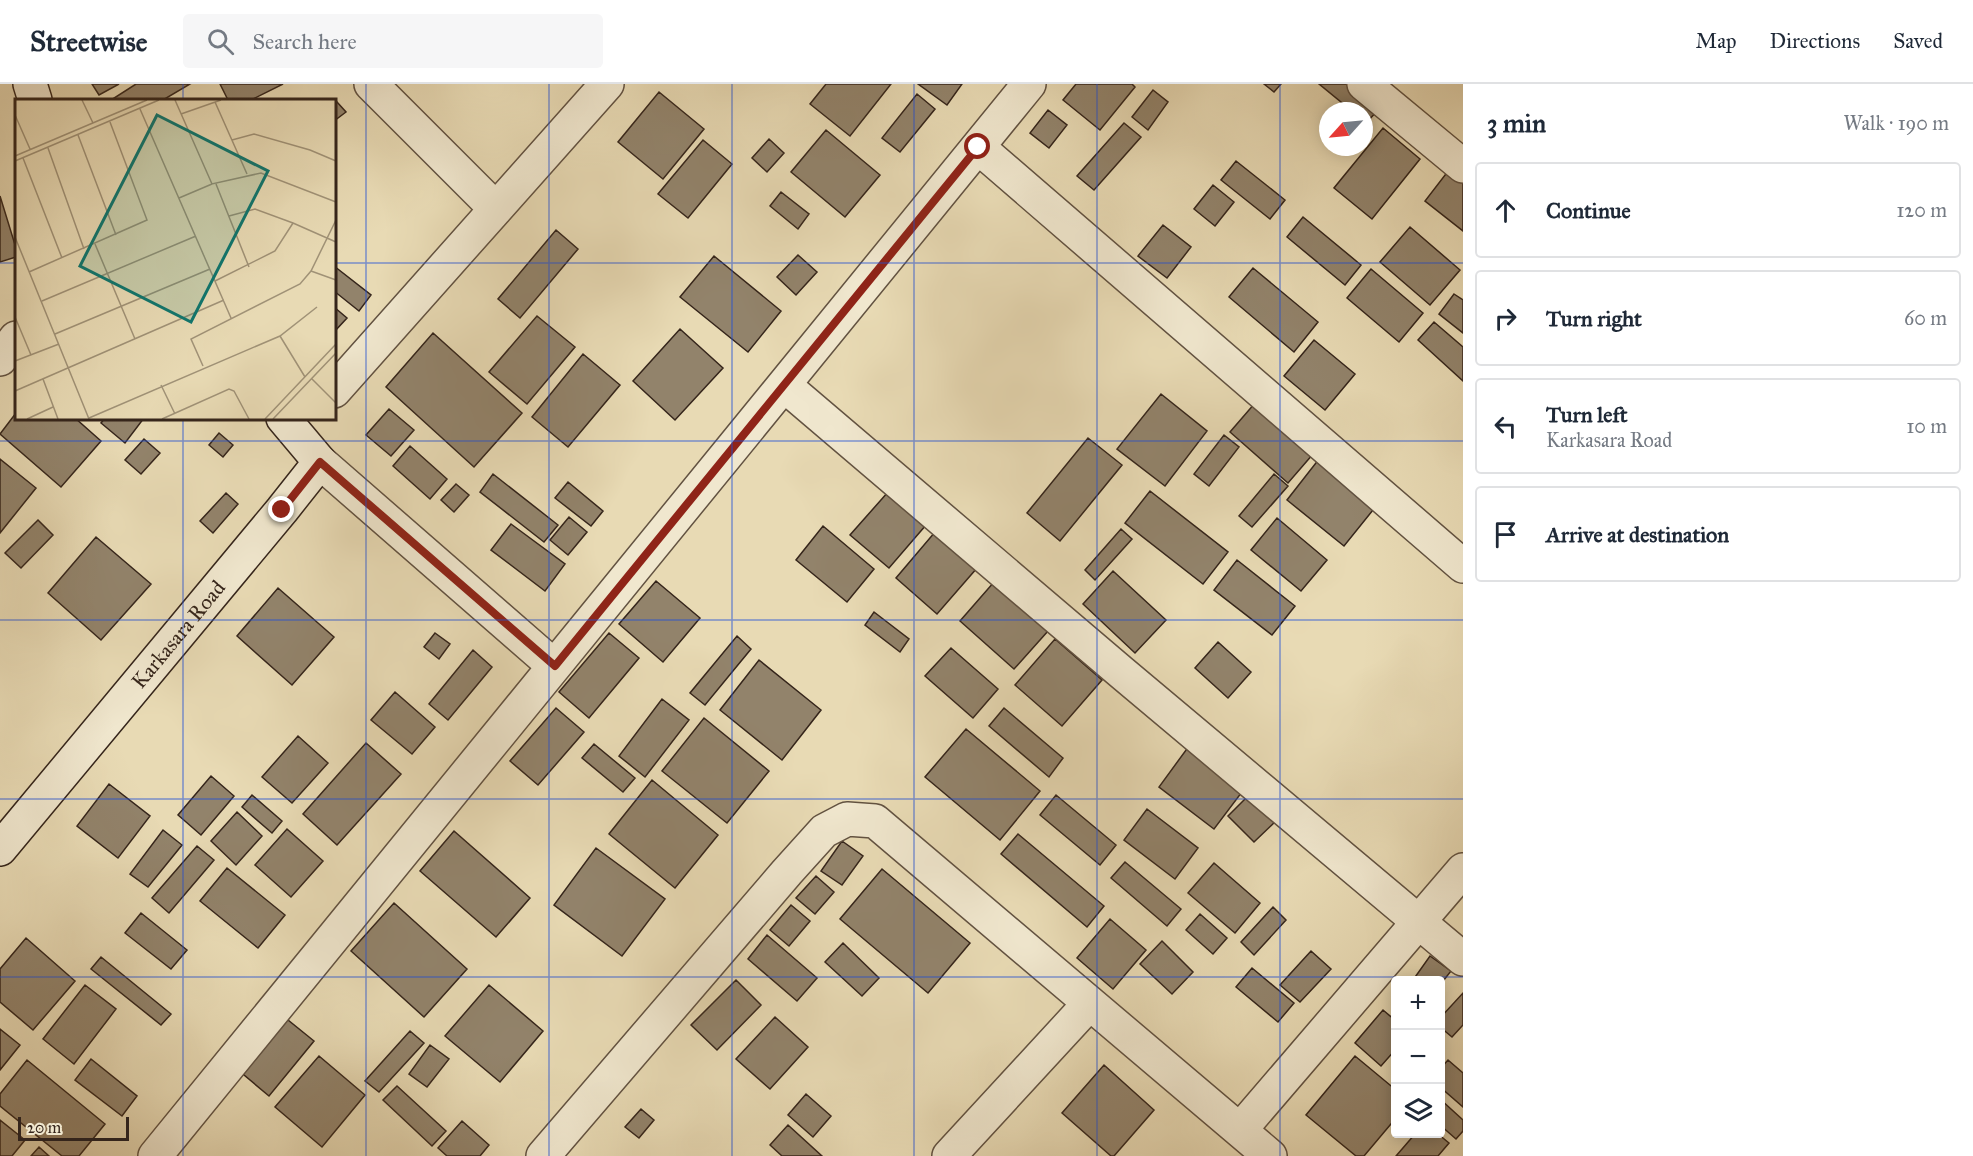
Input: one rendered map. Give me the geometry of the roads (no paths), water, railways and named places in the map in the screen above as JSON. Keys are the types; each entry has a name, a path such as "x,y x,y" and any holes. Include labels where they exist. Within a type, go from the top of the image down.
{"street":[{"path":"30,84 35,99"},
{"path":"371,84 496,209"},
{"path":"336,389 607,84"},
{"path":"154,1156 1029,84"},
{"path":"1364,84 1463,166"},
{"path":"978,147 1463,566"},
{"path":"0,359 15,339"},
{"path":"784,385 1463,959"},
{"path":"297,424 320,462 555,666"},
{"name":"Karkasara Road","path":"0,849 320,462"},
{"path":"543,1156 787,872 824,831 847,819 875,821 1270,1156"},
{"path":"1240,1130 1463,870"},
{"path":"950,1156 1089,1004"}]}
